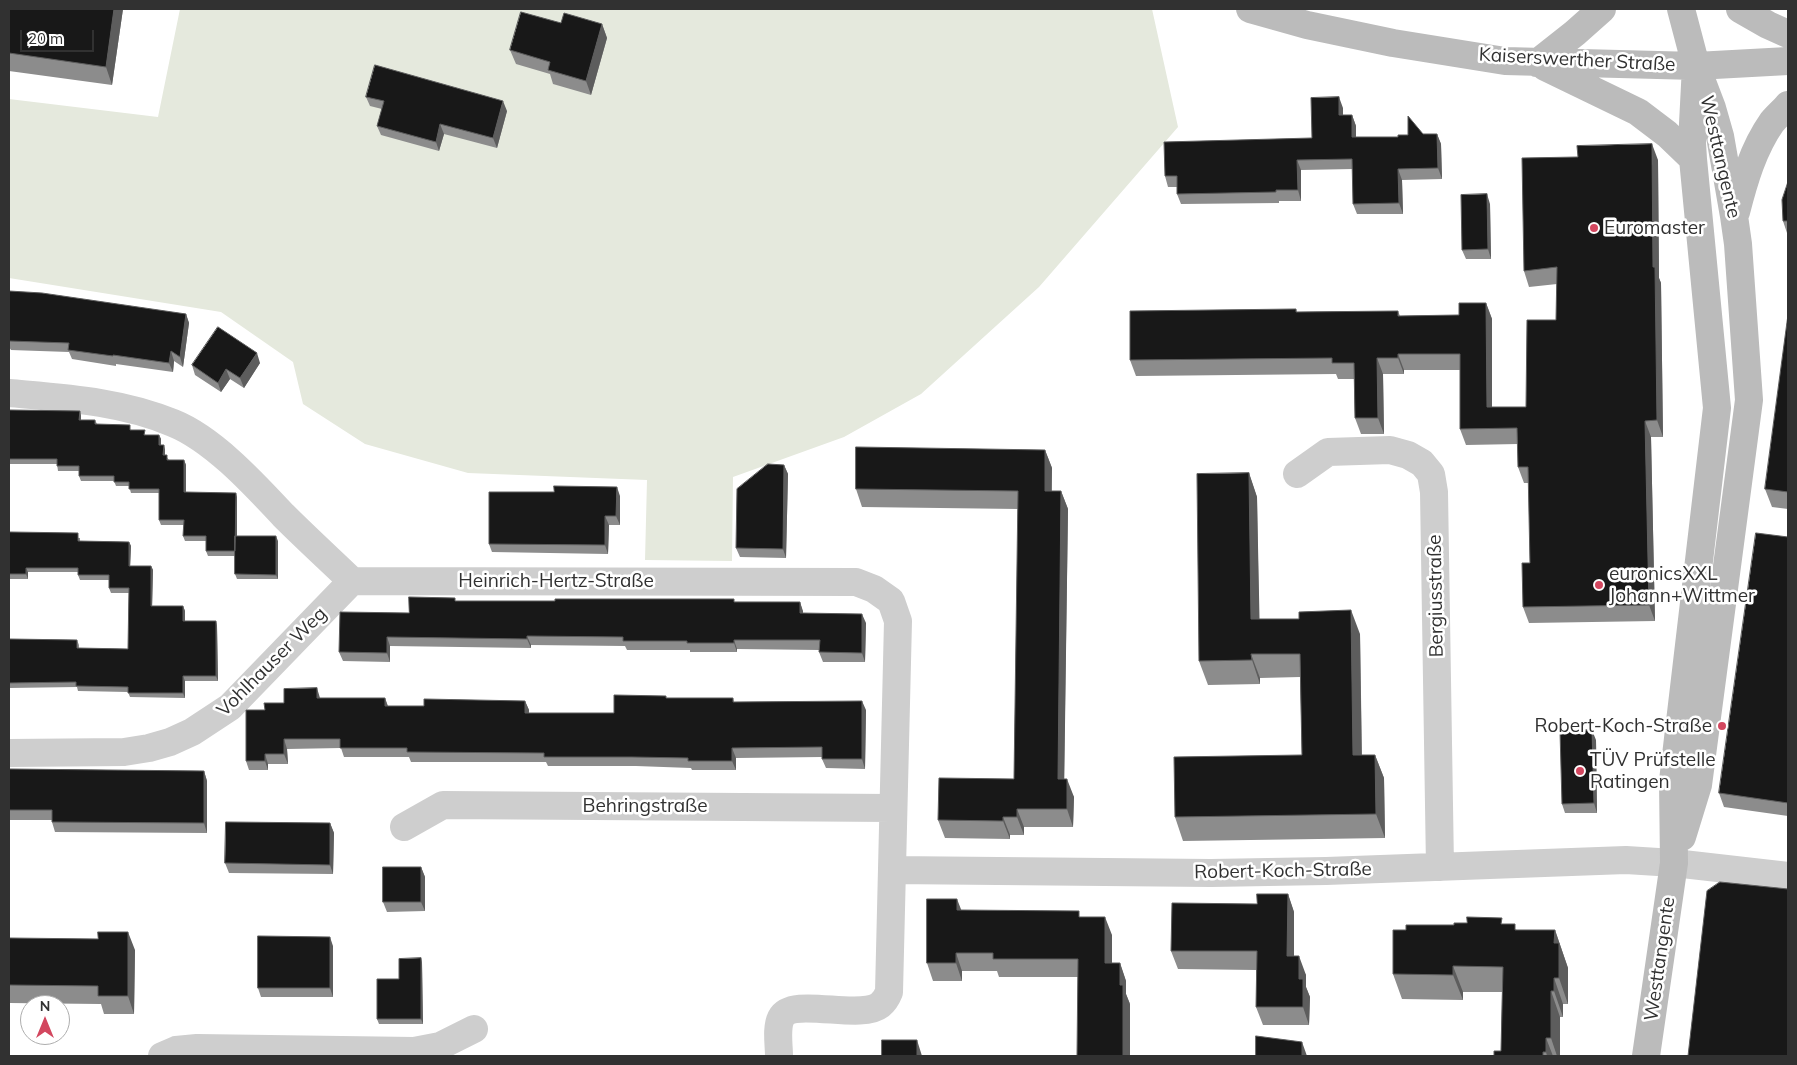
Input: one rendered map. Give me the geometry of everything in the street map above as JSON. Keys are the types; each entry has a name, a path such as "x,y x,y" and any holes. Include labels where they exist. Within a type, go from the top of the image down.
{"street":[{"name":"Kaiserswerther Straße","path":"1250,9 1307,25 1393,44 1505,61 1696,66 1788,61"},
{"path":"1602,9 1537,63 1638,112 1667,134 1693,159"},
{"path":"1681,9 1696,66"},
{"path":"1740,9 1768,26 1788,34"},
{"name":"Westtangente","path":"1674,863 1673,781 1717,408 1692,143 1696,66"},
{"name":"Westtangente","path":"1646,1056 1674,863 1698,785 1749,400 1738,244 1734,216 1720,136 1712,108 1696,66"},
{"path":"1734,216 1758,145 1773,121 1788,105"},
{"path":"9,394 107,404 145,412 175,424 197,436 222,456 352,581"},
{"name":"Bergiusstraße","path":"1297,474 1328,452 1390,450 1408,455 1422,463 1431,474 1434,492 1440,867"},
{"name":"Vohlhauser Weg","path":"9,753 124,752 163,744 192,732 230,707 352,581"},
{"name":"Heinrich-Hertz-Straße","path":"352,581 856,582 874,589 892,601 898,621 889,992 880,1006 868,1010 802,1009 786,1011 779,1024 779,1056"},
{"name":"Behringstraße","path":"404,827 443,805 892,808"},
{"name":"Robert-Koch-Straße","path":"892,870 1211,873 1626,860 1674,863 1788,876"},
{"path":"162,1056 176,1050 197,1048 414,1051 440,1046 474,1029"}],"shaded area":[{"path":"180,9 1152,9 1178,127 1039,287 921,394 844,437 733,477 732,561 645,560 647,480 468,473 365,444 303,404 293,362 221,312 9,278 9,99 158,117"}],"building":[{"path":"9,9 114,9 106,67 9,53"},
{"path":"521,12 561,23 564,13 602,24 586,81 548,70 550,62 510,50"},
{"path":"375,65 503,101 493,138 440,124 436,142 377,126 384,101 366,97"},
{"path":"1339,97 1339,115 1352,115 1352,137 1398,137 1398,135 1408,135 1408,116 1423,134 1437,134 1438,168 1398,169 1399,203 1353,204 1352,159 1297,160 1298,190 1276,190 1276,192 1177,194 1177,176 1165,176 1164,142 1312,138 1311,98"},
{"path":"1652,144 1657,420 1645,421 1649,605 1523,607 1522,563 1530,563 1528,467 1518,467 1517,428 1460,429 1460,354 1398,354 1398,358 1377,358 1378,418 1355,418 1354,363 1332,363 1332,358 1130,360 1130,311 1296,309 1296,312 1398,311 1398,316 1459,315 1459,303 1486,303 1487,407 1526,407 1527,320 1556,320 1557,267 1524,271 1522,158 1578,157 1577,146"},
{"path":"1788,182 1788,221 1783,221 1782,200"},
{"path":"1487,194 1488,249 1462,250 1461,195"},
{"path":"9,291 42,293 186,314 180,357 171,351 169,363 68,350 69,343 9,341"},
{"path":"1788,315 1788,492 1765,489"},
{"path":"218,327 257,353 240,378 226,369 218,383 192,365"},
{"path":"9,410 80,411 79,420 95,420 95,424 130,425 130,430 145,430 144,435 159,435 159,445 164,445 163,455 167,455 167,460 184,460 184,492 236,493 235,551 206,551 206,536 183,536 184,520 159,520 159,489 129,489 129,482 114,482 114,476 79,476 79,466 57,466 57,459 9,459"},
{"path":"856,447 1045,450 1045,491 1061,491 1058,779 1067,779 1067,809 1017,809 1017,817 1003,817 1003,821 938,820 939,778 1014,779 1018,491 856,489"},
{"path":"768,464 784,465 783,549 736,548 737,489"},
{"path":"1249,473 1251,619 1299,619 1299,612 1351,610 1353,755 1375,755 1376,814 1175,817 1174,757 1302,755 1300,654 1251,654 1252,660 1199,661 1197,474"},
{"path":"554,486 617,487 616,516 605,516 605,545 489,544 489,492 554,492"},
{"path":"9,532 78,533 78,541 129,542 129,566 151,566 151,606 183,606 183,621 216,621 216,676 183,676 183,693 128,693 128,687 76,686 76,682 9,683 9,639 77,640 77,648 128,649 129,588 109,588 109,575 78,575 78,568 26,568 26,574 9,574"},
{"path":"1756,533 1788,537 1788,803 1719,793"},
{"path":"235,536 276,536 276,575 235,574"},
{"path":"409,597 455,598 455,601 734,599 734,602 800,602 800,613 862,614 862,653 819,652 820,640 734,640 734,643 687,643 687,641 623,641 623,637 527,636 527,639 387,637 387,653 339,652 340,612 409,613"},
{"path":"317,688 317,698 385,698 385,706 424,706 424,699 525,701 525,713 614,713 614,695 666,696 666,698 733,698 733,702 862,701 862,759 822,759 822,747 732,748 732,761 688,761 688,758 544,757 544,753 407,752 407,748 340,748 340,739 284,739 284,754 265,754 265,761 246,761 246,710 265,710 264,703 284,703 284,689"},
{"name":"TÜV Prüfstelle Ratingen","path":"1592,730 1594,803 1562,804 1560,731"},
{"path":"9,769 204,771 204,823 52,822 52,810 9,810"},
{"path":"226,822 330,823 330,865 225,863"},
{"path":"383,867 421,867 421,902 383,902"},
{"path":"1720,882 1788,889 1788,1056 1688,1056 1707,891"},
{"path":"1257,894 1288,894 1287,956 1299,956 1299,979 1303,979 1303,1007 1256,1007 1257,951 1171,951 1172,903 1257,904"},
{"path":"927,899 957,899 957,910 1079,911 1079,917 1105,917 1105,963 1120,963 1120,985 1123,985 1123,1056 1077,1056 1078,959 993,959 993,953 956,953 956,963 927,963"},
{"path":"1467,917 1502,918 1501,924 1515,924 1515,930 1555,930 1554,943 1559,943 1559,978 1554,978 1554,991 1551,991 1551,1038 1546,1038 1546,1052 1543,1052 1543,1056 1494,1056 1494,1051 1501,1051 1503,967 1453,966 1453,975 1393,974 1393,930 1406,930 1406,925 1454,925 1454,923 1467,923"},
{"path":"98,932 128,932 128,996 98,996 98,986 9,985 9,938 98,939"},
{"path":"258,936 330,937 330,988 258,988"},
{"path":"421,958 421,1019 377,1019 377,979 399,979 399,959"},
{"path":"1256,1036 1302,1042 1302,1056 1256,1056"},
{"path":"882,1040 917,1040 917,1056 882,1056"}],"place":[{"name":"Euromaster","path":"1594,228"},
{"name":"euronicsXXL Johann+Wittmer","path":"1599,585"},
{"name":"Robert-Koch-Straße","path":"1722,726"},
{"name":"TÜV Prüfstelle Ratingen","path":"1580,771"}]}
